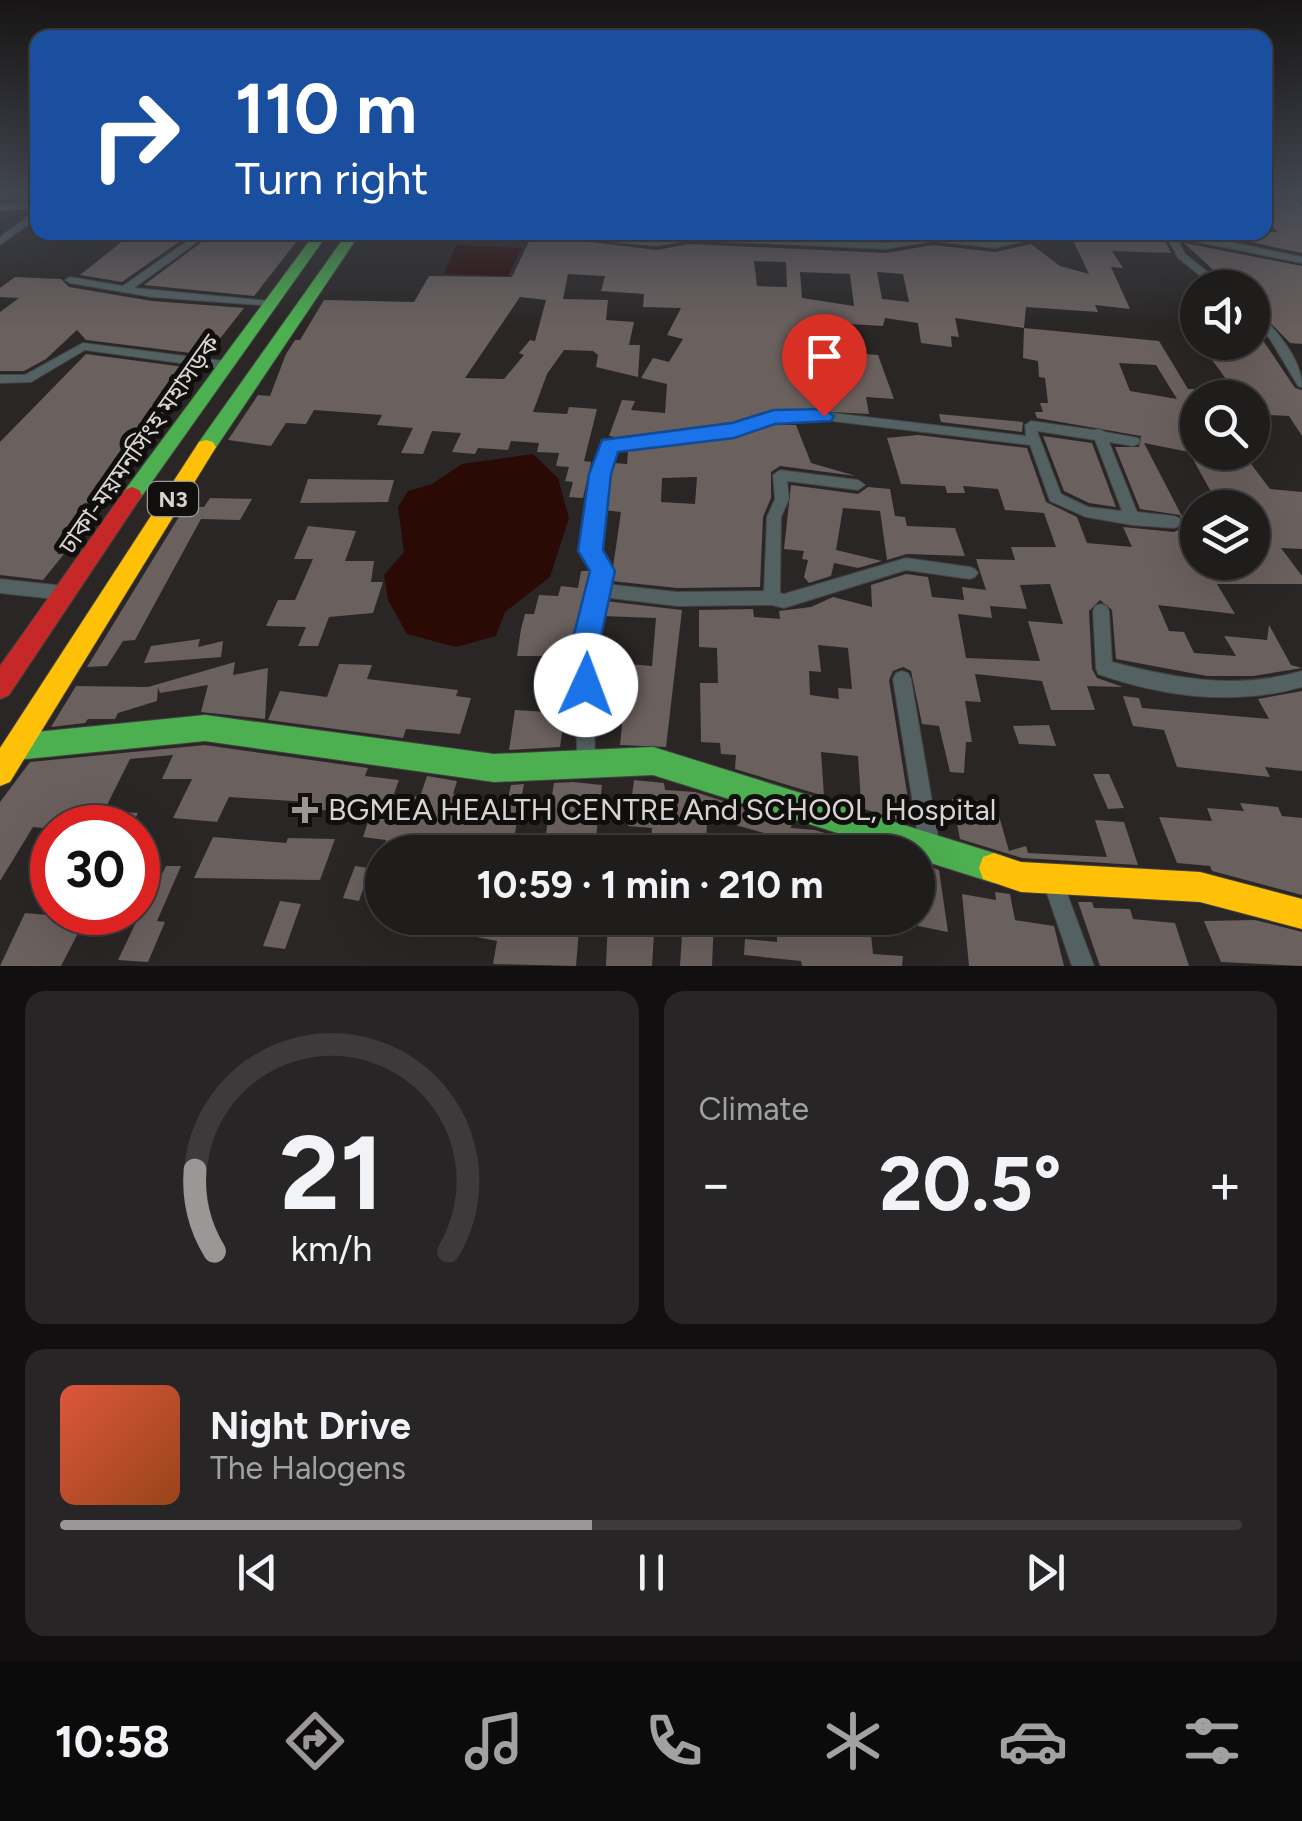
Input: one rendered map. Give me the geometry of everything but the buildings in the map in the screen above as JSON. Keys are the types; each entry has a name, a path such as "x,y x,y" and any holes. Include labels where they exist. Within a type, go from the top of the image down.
{"main road":[{"name":"ঢাকা-ময়মনসিংহ মহাসড়ক","path":"0,687 224,364 317,240"},
{"name":"N3","path":"0,772 195,463 349,240"},
{"path":"16,747 204,728 494,768 653,761 889,835"},
{"path":"935,850 1020,877 1200,887 1302,914"}],"street":[{"path":"126,289 196,240"},
{"path":"626,240 673,240"},
{"path":"755,240 886,246 921,240"},
{"path":"951,240 995,245 1020,240"},
{"path":"1173,240 1180,256 1199,270"},
{"path":"1201,240 1302,260"},
{"path":"70,280 270,304"},
{"path":"1270,337 1302,383"},
{"path":"0,379 26,379 83,346 224,364"},
{"path":"586,764 585,646 602,571 591,551 592,535 600,474 609,446 734,430 774,417 824,416 1034,441"},
{"path":"1133,441 1032,425 1054,497 1086,512 1174,522"},
{"path":"1100,433 1132,520"},
{"path":"772,598 774,517 782,498 780,476 858,486"},
{"path":"596,590 677,599 784,601 906,564 970,573"},
{"path":"0,586 64,594"},
{"path":"1101,611 1104,668 1213,691 1266,692 1302,679"},
{"path":"902,679 928,835"},
{"path":"1052,878 1083,966"}],"shaded area":[{"path":"456,245 522,248 508,276 444,274"},
{"path":"533,454 558,478 569,518 550,577 505,612 496,636 456,647 407,634 388,600 384,575 404,552 398,507 408,491 432,484 462,464"}],"traffic: fast":[{"path":"132,495 317,240"},
{"path":"206,447 349,240"},
{"path":"16,747 205,728 494,768 653,761 994,868"}],"traffic: slow":[{"path":"0,772 206,447"},
{"path":"994,868 1021,877 1200,887 1302,914"}],"traffic: jam":[{"path":"0,687 132,495"}],"place":[{"name":"BGMEA HEALTH CENTRE And SCHOOL, Hospital","path":"305,810"}],"route":[{"path":"586,685 585,646 602,571 591,551 600,474 609,446 734,430 774,417 824,416"}]}
